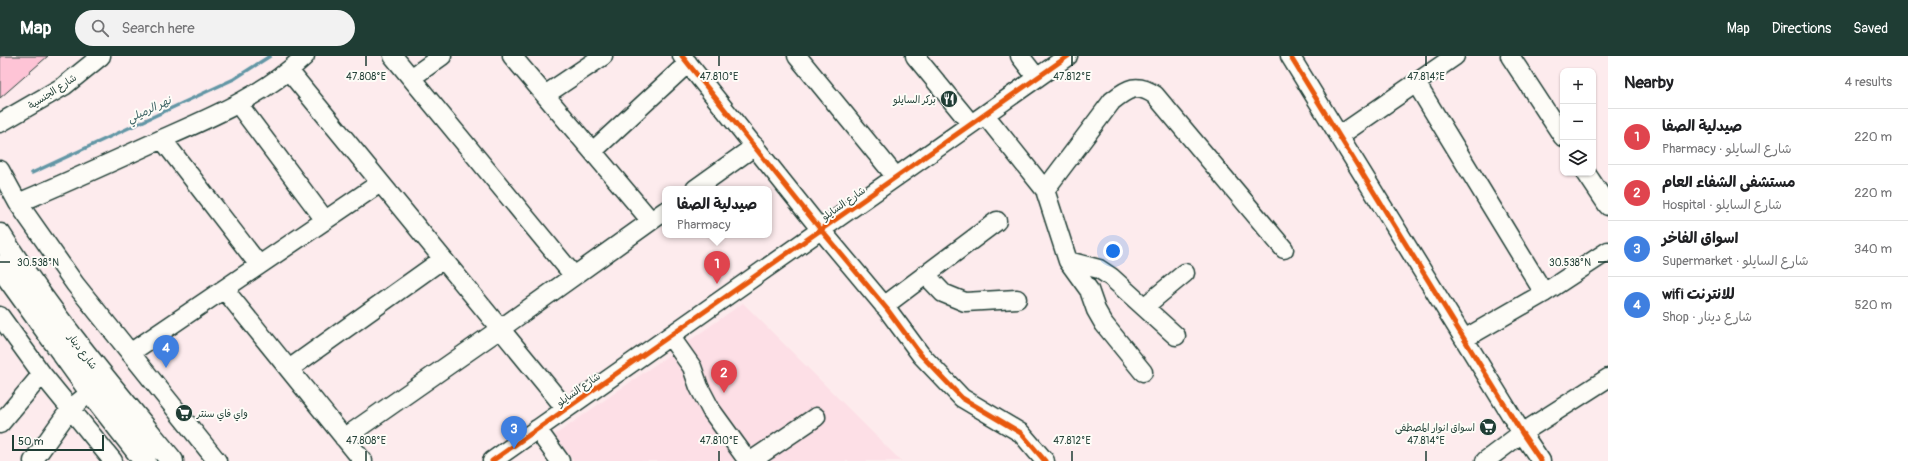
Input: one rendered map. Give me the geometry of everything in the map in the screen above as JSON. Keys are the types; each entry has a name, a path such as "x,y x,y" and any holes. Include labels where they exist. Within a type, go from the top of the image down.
{"main road":[{"name":"شارع دينار","path":"0,235 29,278 100,374 172,461"},
{"name":"شارع دينار","path":"0,266 91,392 145,461"}],"street":[{"name":"شارع الجنسية","path":"0,123 64,86 101,56"},
{"path":"18,203 71,181 239,104 289,72 305,56"},
{"path":"393,56 574,276"},
{"path":"411,78 442,56"},
{"path":"344,438 658,216 592,151 512,56"},
{"path":"545,95 603,56"},
{"path":"797,56 896,177"},
{"path":"915,56 978,119 1045,190 1068,261 1089,290 1096,310 1104,324 1143,372"},
{"path":"1020,56 1037,78"},
{"name":"شارع السايلو","path":"492,461 1068,56"},
{"path":"1290,56 1522,433 1541,461"},
{"path":"1339,136 1455,56"},
{"path":"1510,56 1560,133"},
{"path":"592,151 685,60 884,306 921,355 962,398 1021,433 1045,461"},
{"path":"289,72 566,409"},
{"path":"1416,83 1544,294"},
{"path":"1045,190 1112,101 1124,91 1133,88 1145,89 1155,95 1284,249"},
{"path":"239,104 325,220"},
{"path":"162,139 259,265"},
{"path":"699,186 755,146"},
{"path":"0,170 18,203 75,284 217,461"},
{"path":"1588,176 1608,206"},
{"path":"130,353 380,183"},
{"path":"884,306 997,221"},
{"path":"1464,339 1544,294 1608,250"},
{"path":"288,369 443,259"},
{"path":"1068,261 1099,269 1112,277 1176,336"},
{"path":"1144,307 1185,273"},
{"path":"925,274 943,293 965,302 1017,299"},
{"path":"224,289 363,461"},
{"path":"0,316 42,374 113,461"},
{"path":"670,336 692,367 699,387 711,410 748,461"},
{"path":"0,424 42,374"},
{"path":"1485,461 1522,433 1608,379"},
{"path":"33,461 70,409 91,392"},
{"path":"751,461 816,417"},
{"path":"537,429 560,461"}],"shaded area":[{"path":"743,303 901,461 573,461 555,435"}],"building":[{"path":"0,56 48,56 0,98"}],"waterway":[{"name":"نهر الرميلي","path":"32,173 234,79 270,56"}],"cycle path":[{"path":"682,56 821,230 887,309 921,355 962,398 1021,433 1045,461"},
{"path":"492,461 1068,56"},
{"path":"1290,56 1522,433 1541,461"}],"place":[{"name":"بركر السايلو","path":"949,99"},
{"name":"صيدلية الصفا","path":"717,284"},
{"name":"wifi للانترنت","path":"166,368"},
{"name":"مستشفى الشفاء العام","path":"724,393"},
{"name":"واي فاي سنتر","path":"184,413"},
{"name":"اسواق انوار المصطفى","path":"1488,427"},
{"name":"اسواق الفاخر","path":"514,449"}]}
